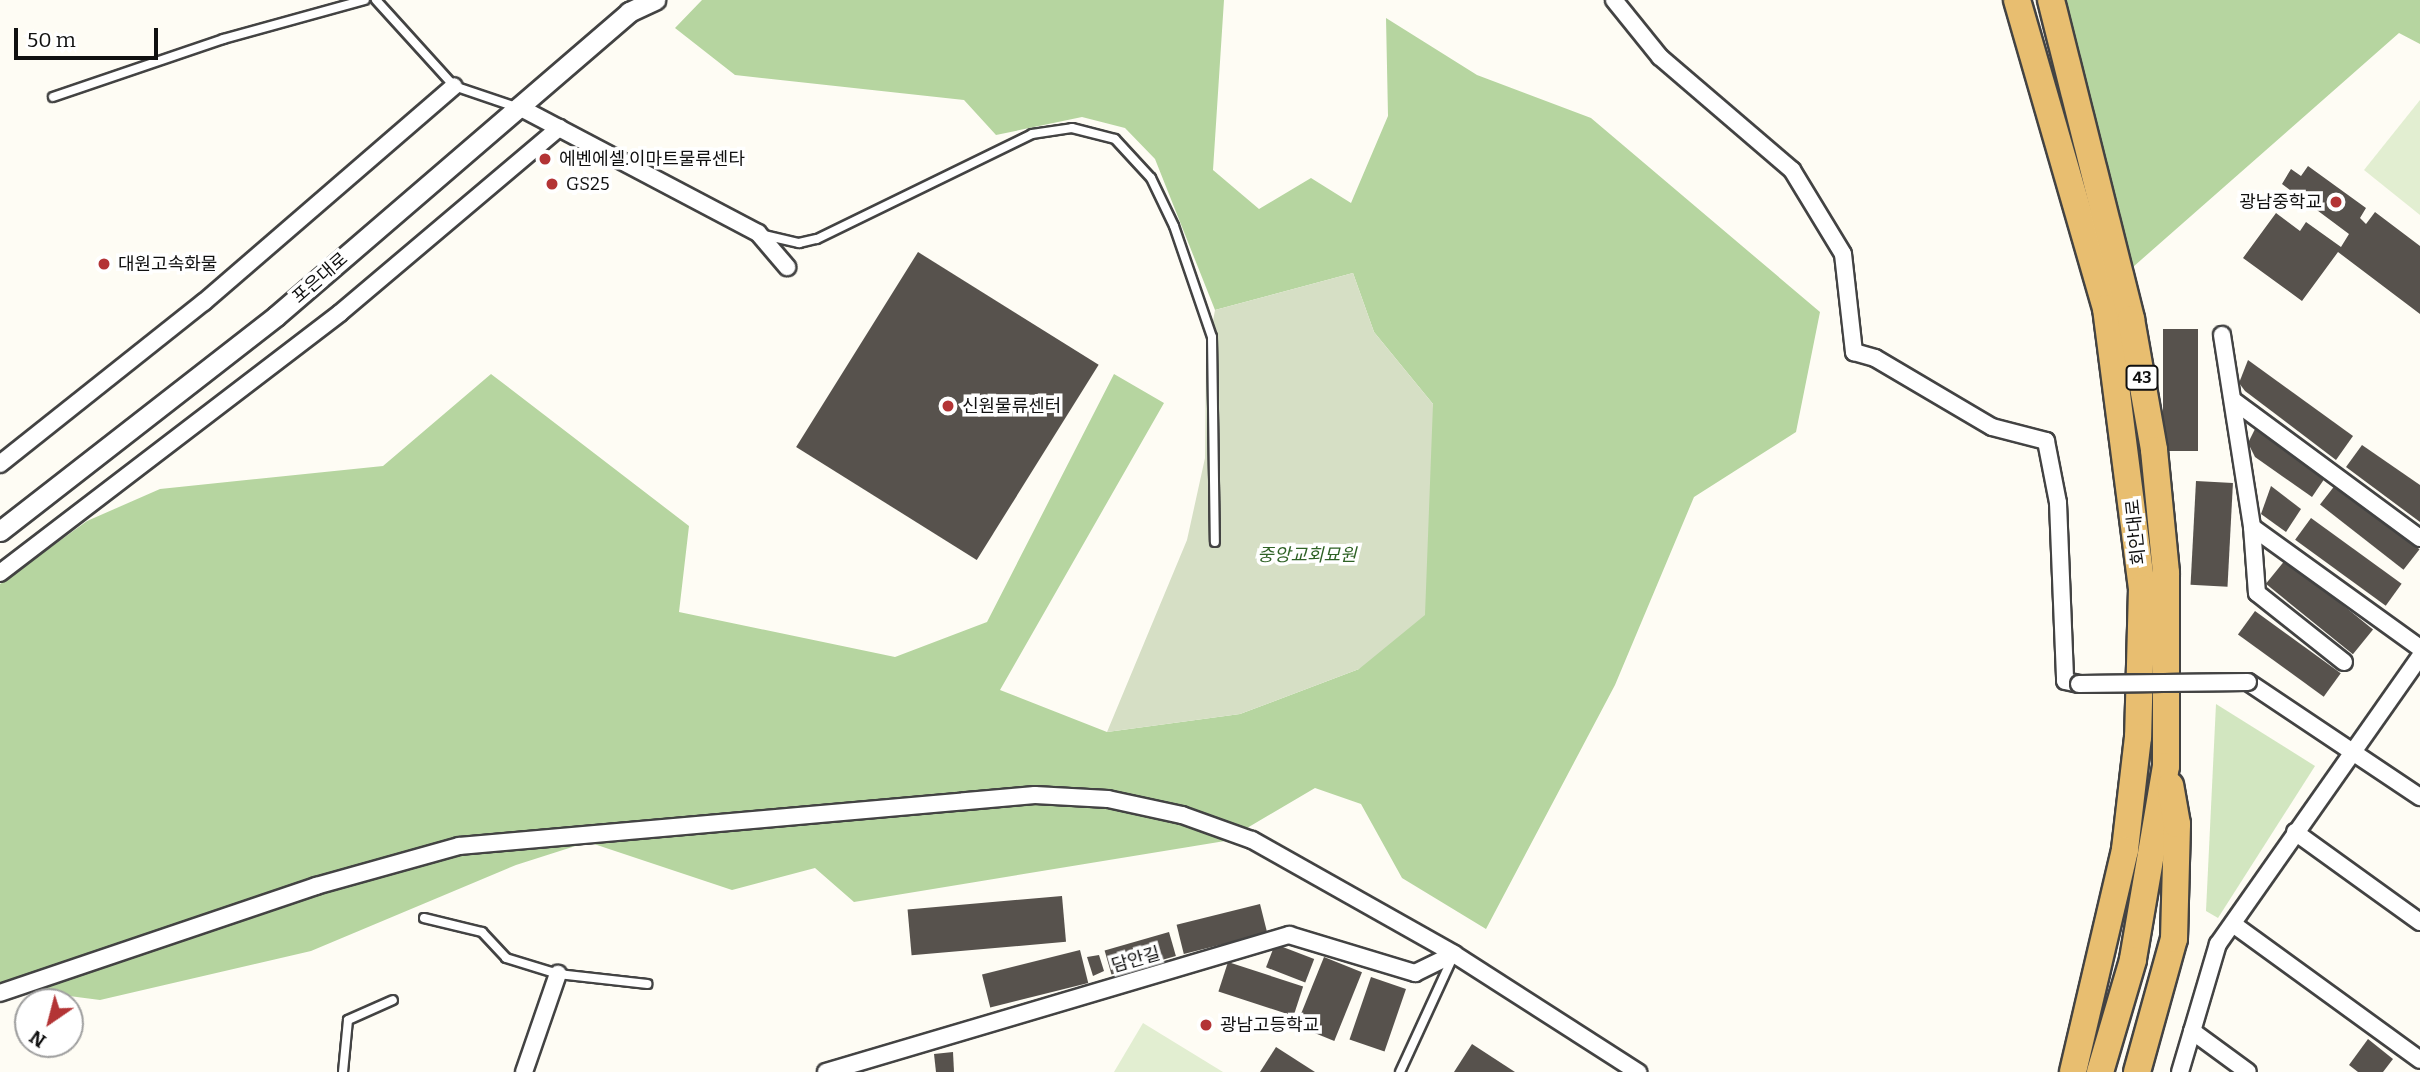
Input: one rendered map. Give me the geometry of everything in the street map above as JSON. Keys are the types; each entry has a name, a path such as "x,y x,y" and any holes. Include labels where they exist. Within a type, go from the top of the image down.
{"highway":[{"name":"회안대로","path":"2017,0 2106,308 2143,588 2138,737 2125,850 2073,1072"},
{"name":"회안대로","path":"2052,0 2131,319 2154,450 2166,573 2166,766 2133,960 2099,1072"},
{"path":"2054,1072 2076,1013 2110,835 2138,737"},
{"path":"2137,1072 2174,939 2177,824 2166,766"}],"street":[{"name":"포은대로","path":"0,531 276,316 633,6 655,0"},
{"path":"1614,0 1660,57 1791,170 1843,254 1854,352 1875,358 1992,427 2046,441 2058,503 2065,681 2079,684 2248,682 2420,797"},
{"path":"0,464 204,302 454,86"},
{"path":"519,107 758,233 787,267"},
{"path":"0,573 340,313 559,128"},
{"path":"2222,335 2252,527 2258,593 2344,662"},
{"path":"2234,401 2420,538"},
{"path":"2252,527 2420,648"},
{"path":"2180,1072 2209,960 2295,832 2420,657"},
{"path":"0,993 316,886 459,846 1035,795 1108,799 1182,815 1252,840 1454,954 1638,1072"},
{"path":"2295,832 2420,922"},
{"path":"2233,924 2420,1060"},
{"name":"담안길","path":"826,1072 1289,935 1415,973 1454,954"},
{"path":"524,1072 558,974"},
{"path":"2192,1031 2248,1072"}],"lane":[{"path":"53,97 223,39 365,0"},
{"path":"376,0 454,86 519,107"},
{"path":"758,233 799,243 817,239 1032,134 1072,128 1115,139 1152,178 1174,226 1212,337 1215,542"},
{"path":"424,918 482,932 506,958 558,974 647,984"},
{"path":"1400,1072 1454,954"},
{"path":"343,1072 348,1020 393,1000"}],"green space":[{"path":"702,0 1224,0 1213,170 1259,209 1311,178 1351,203 1388,116 1386,18 1477,75 1591,118 1820,312 1796,432 1694,497 1615,685 1486,929 1402,878 1361,804 1315,788 1225,841 854,902 815,868 732,890 588,842 516,865 311,951 100,1000 84,998 84,988 0,987 0,584 87,521 160,489 383,466 491,374 689,526 679,612 895,657 987,622 1114,374 1164,403 1000,690 1107,732 1240,714 1359,669 1433,404 1374,332 1353,273 1215,310 1155,159 1125,128 1082,117 996,135 964,100 735,75 675,28"},
{"path":"2064,0 2420,0 2420,44 2399,33 2133,267"},
{"path":"2420,100 2420,215 2364,170"},
{"name":"중앙교회묘원","path":"1353,273 1374,332 1433,404 1425,615 1359,669 1240,714 1107,732 1187,540 1205,458 1206,359 1215,310"},
{"path":"2216,704 2315,766 2218,918 2206,911"},
{"path":"1143,1023 1223,1072 1114,1072"}],"building":[{"path":"2308,166 2366,208 2360,218 2366,224 2375,212 2420,246 2420,314 2338,252 2302,301 2243,258 2276,213 2300,231 2306,222 2341,247 2349,234 2282,184 2291,169 2301,176"},
{"name":"신원물류센터","path":"918,252 1099,365 977,560 796,447"},
{"path":"2163,329 2198,329 2198,451 2163,451"},
{"path":"2248,360 2353,436 2336,460 2245,391 2239,383"},
{"path":"2257,425 2327,475 2312,497 2255,457 2248,443"},
{"path":"2362,445 2420,485 2420,522 2346,467"},
{"path":"2196,481 2233,483 2228,587 2191,585"},
{"path":"2336,484 2420,549 2404,570 2320,504"},
{"path":"2271,486 2301,509 2286,532 2261,514"},
{"path":"2311,518 2402,584 2386,606 2295,540"},
{"path":"2286,559 2373,629 2353,654 2266,584"},
{"path":"2255,611 2341,673 2324,697 2238,634"},
{"path":"1062,896 1066,942 912,955 908,910"},
{"path":"1260,904 1267,933 1184,954 1177,925"},
{"path":"1169,932 1176,956 1111,974 1105,950"},
{"path":"1275,944 1314,959 1305,982 1266,967"},
{"path":"1080,950 1088,983 990,1007 982,974"},
{"path":"1099,955 1104,971 1093,976 1087,957"},
{"path":"1324,957 1362,972 1334,1041 1296,1026"},
{"path":"1228,962 1303,986 1294,1016 1218,991"},
{"path":"1371,977 1406,989 1384,1051 1350,1039"},
{"path":"2368,1039 2393,1059 2383,1072 2358,1072 2349,1065"},
{"path":"1472,1044 1515,1072 1454,1072"},
{"path":"1276,1047 1315,1072 1260,1072"},
{"path":"953,1052 954,1072 936,1072 934,1054"}],"place":[{"name":"에벤에셀.이마트물류센타","path":"545,159"},
{"name":"GS25","path":"552,184"},
{"name":"광남중학교","path":"2336,202"},
{"name":"대원고속화물","path":"104,264"},
{"name":"신원물류센터","path":"948,406"},
{"name":"광남고등학교","path":"1206,1025"}]}
